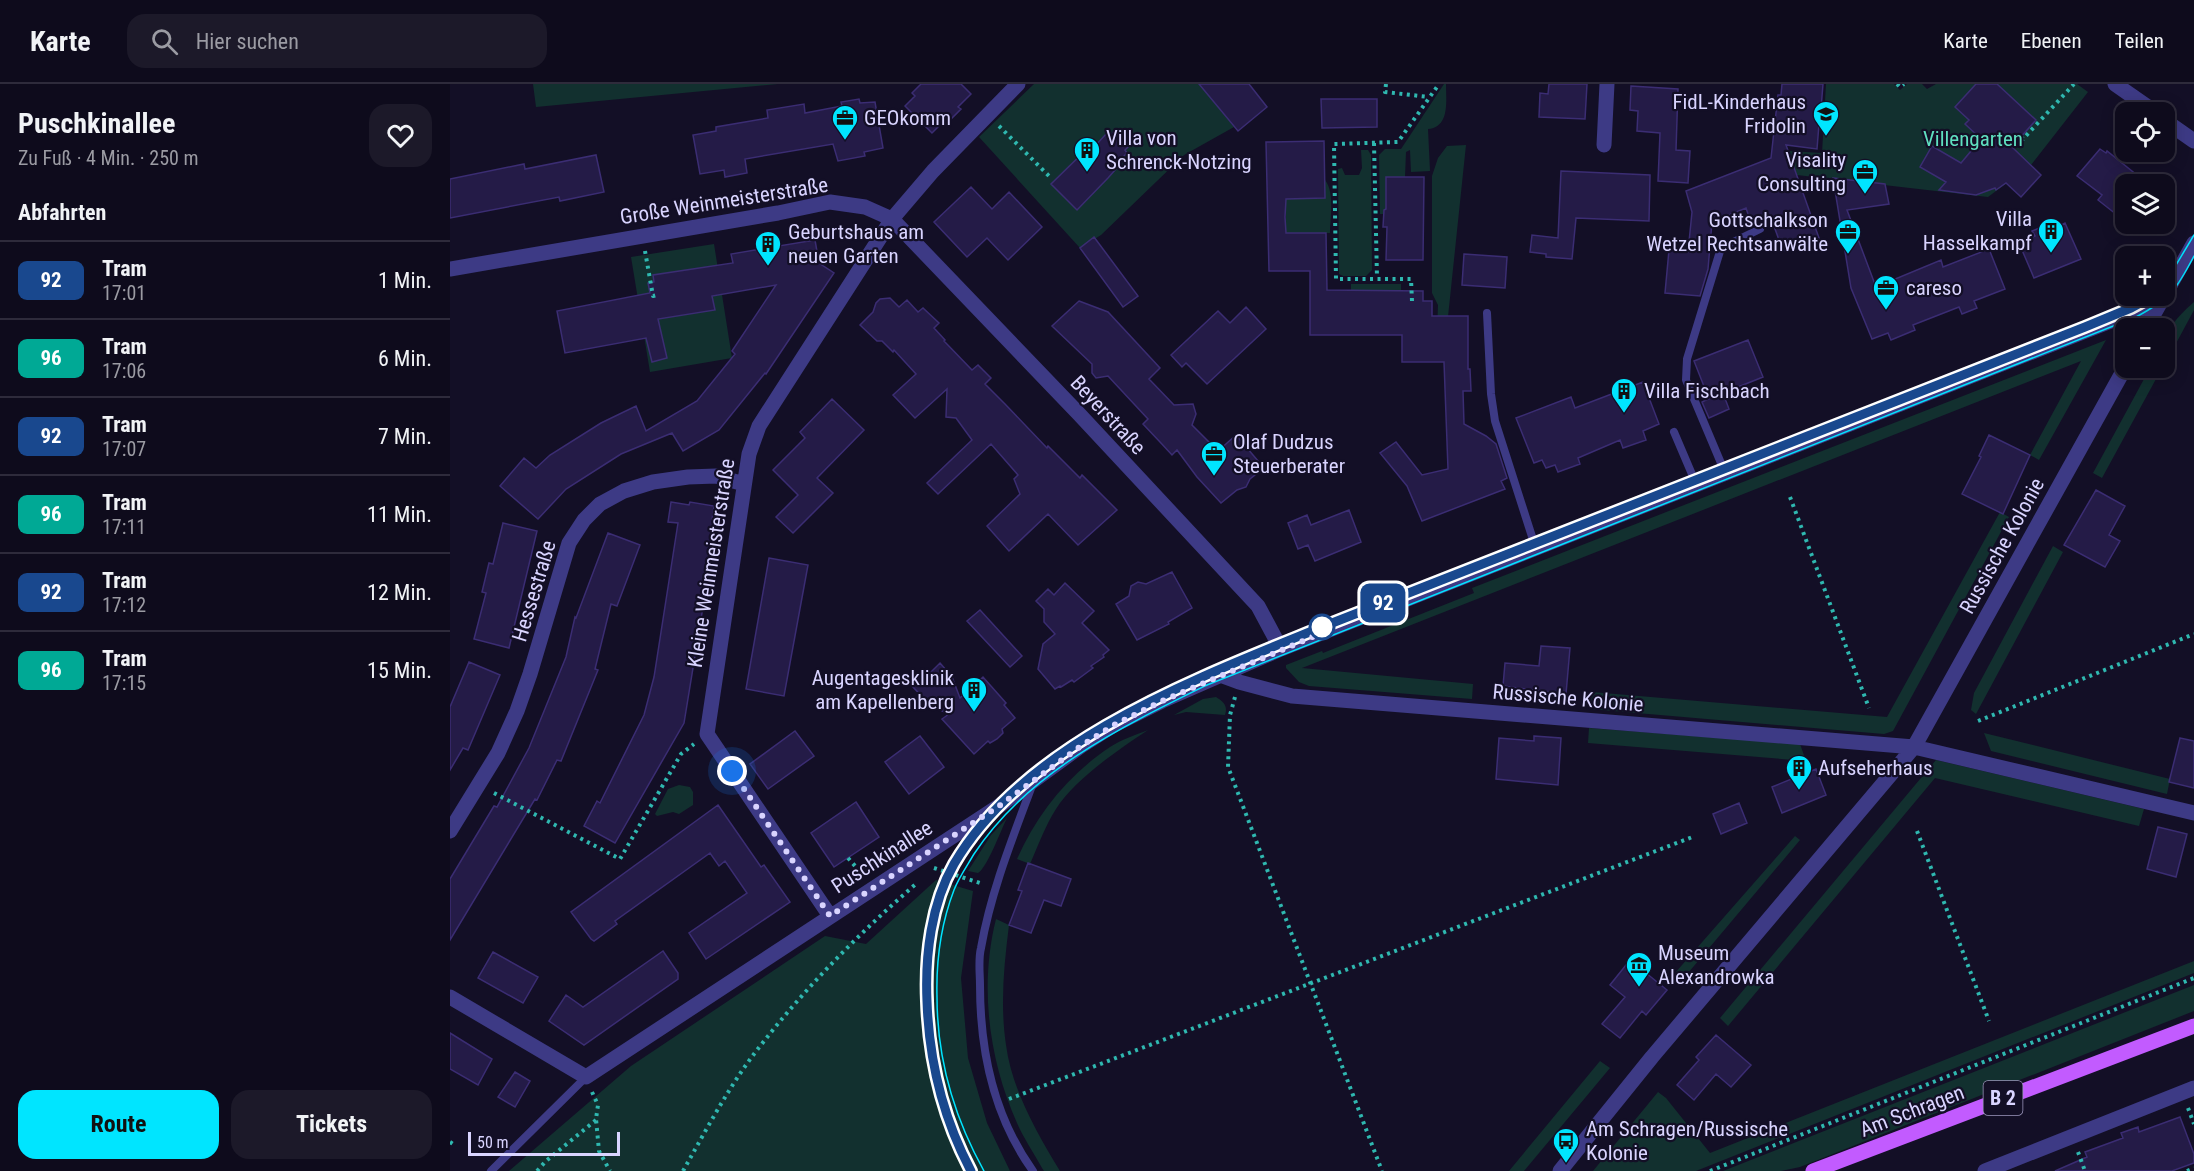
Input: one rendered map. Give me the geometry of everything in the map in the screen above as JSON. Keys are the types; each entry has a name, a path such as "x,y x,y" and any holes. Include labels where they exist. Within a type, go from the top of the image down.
{"main road":[{"name":"Am Schragen","path":"1813,1171 2194,1026"}],"street":[{"path":"892,219 933,171 1018,84"},
{"path":"1604,145 1607,84"},
{"path":"2115,84 2141,102"},
{"path":"2175,128 2194,141"},
{"name":"Große Weinmeisterstraße","path":"450,269 778,213 830,202 866,207 892,219"},
{"name":"Kleine Weinmeisterstraße","path":"707,734 748,454 759,426 892,219"},
{"name":"Beyerstraße","path":"892,219 1258,606 1281,649"},
{"path":"2175,276 2194,243"},
{"name":"Puschkinallee","path":"586,1077 1033,783 1081,746 1114,725 1162,701 1281,649 1726,475 2147,306"},
{"name":"Russische Kolonie","path":"1560,1171 1652,1057 1914,747 2119,378"},
{"name":"Hessestraße","path":"450,831 498,753 517,711 530,675 563,560 569,543 584,520 600,504 624,491 653,482 716,476 744,484"},
{"name":"Russische Kolonie","path":"1220,675 1292,696 1914,747 2194,813"},
{"path":"707,734 830,916"},
{"path":"450,997 586,1077"},
{"path":"1985,1171 2194,1088"}],"lane":[{"path":"1726,475 1686,380 1687,359 1721,248 1760,229"},
{"path":"1487,313 1491,394 1495,421 1536,549"},
{"path":"1674,432 1697,486"},
{"path":"1033,783 995,888 980,951 980,1023 997,1103 1018,1150 1033,1171"},
{"name":"Puschkinallee","path":"491,1171 586,1077"}],"path":[{"path":"1386,84 1385,92 1429,97"},
{"path":"1412,301 1411,279 1335,279 1334,144 1398,142 1439,84"},
{"path":"1897,84 1900,87 1904,84"},
{"path":"2021,137 2023,138 2074,84"},
{"path":"995,122 1051,178"},
{"path":"1374,143 1377,278"},
{"path":"646,255 653,296 657,295"},
{"path":"1790,497 1869,708"},
{"path":"1978,721 2194,634"},
{"path":"1239,682 1230,715 1228,767 1382,1171"},
{"path":"479,785 620,859 681,754 707,734"},
{"path":"1917,831 1989,1021"},
{"path":"997,1103 1695,836"},
{"path":"848,858 860,870"},
{"path":"926,875 935,868 995,888"},
{"path":"683,1171 712,1119 753,1056 801,996 853,940 918,882"},
{"path":"1710,1171 2194,978"},
{"path":"586,1077 598,1105 596,1119 599,1151 610,1171"},
{"path":"537,1171 596,1119"},
{"path":"2187,1171 2194,1168"}],"green space":[{"path":"533,84 778,84 536,107"},
{"path":"1034,84 1199,84 1234,127 1184,155 1101,235 1080,248 979,137"},
{"path":"1446,84 1446,98 1443,118 1440,124 1428,129 1430,171 1411,172 1410,150 1406,152 1405,177 1387,177 1386,209 1383,214 1380,214 1379,155 1385,149 1401,149"},
{"name":"Villengarten","path":"1826,84 1894,84 1900,90 1907,84 1922,84 1927,89 1936,84 2077,84 2088,92 2031,165 1988,197 1797,175 1796,172 1788,170 1790,151 1822,153"},
{"path":"1466,145 1444,355 1436,360 1438,305 1432,293 1432,176 1438,158 1447,146"},
{"path":"1361,150 1368,150 1371,155 1372,270 1366,276 1343,276 1339,274 1338,169 1342,168 1345,175 1359,175 1362,168"},
{"path":"1325,180 1331,198 1330,233 1286,233 1286,199"},
{"path":"714,244 732,358 650,372 631,257"},
{"path":"1351,284 1401,284 1401,317 1351,290"},
{"path":"2194,302 2194,310 2175,345 2175,321"},
{"path":"2106,340 2039,460 2030,455 2081,361 1302,668 1473,684 1472,699 1309,686 1299,682 1286,668 1286,665 1322,651 1323,653 1474,593 1472,588"},
{"path":"2145,378 2157,378 2102,478 2093,473"},
{"path":"2000,512 2009,517 1893,731 1884,734 1590,709 1592,692 1887,717"},
{"path":"2053,546 2063,552 1976,714 1971,710 1974,693"},
{"path":"1216,697 1225,704 1225,715 1186,712 1174,715 1203,699"},
{"path":"1589,728 1800,744 1806,761 1588,743"},
{"path":"1148,730 1098,766 1064,798 1048,822 1030,864 1017,859 1034,826 1067,783 1110,747"},
{"path":"1984,733 2170,779 2167,794 1991,751"},
{"path":"1936,760 2144,809 2139,826 1935,778 1728,1026 1720,1018"},
{"path":"679,785 690,787 693,792 693,805 679,814 673,812 657,816 655,814 668,789"},
{"path":"1007,818 982,870 978,873 968,871 991,835"},
{"path":"1795,836 1800,840 1683,979 1675,973"},
{"path":"936,880 973,891 961,978 968,1058 987,1123 1010,1171 509,1171 631,1066 825,936 866,944"},
{"path":"996,919 1009,925 1003,1000 1004,1030 1009,1062 1027,1111 1060,1171 1044,1171 1042,1168 1017,1123 1000,1074 994,1049 988,997 988,971"},
{"path":"2194,961 2194,973 1696,1171 1593,1171 1658,1092 1666,1098 1710,1153"},
{"path":"2194,985 2194,1011 1800,1167 1781,1171 1723,1171"},
{"path":"1600,1061 1610,1068 1524,1171 1509,1171"}],"building":[{"path":"921,84 961,84 971,94 958,107 961,109 944,126 942,123 932,133 905,106 915,96 912,93"},
{"path":"1199,84 1249,84 1267,107 1238,131"},
{"path":"1549,84 1587,84 1585,119 1539,117 1540,93 1548,94"},
{"path":"1782,84 1823,84 1821,109 1824,117 1819,124 1817,149 1786,145 1819,238 1783,251 1770,215 1751,223 1746,208 1712,222 1708,269 1700,296 1665,293 1669,250 1688,252 1692,212 1686,191 1771,158 1778,95 1781,95"},
{"path":"1976,84 1997,84 2036,120 2012,147 2041,175 2021,197 2006,183 1996,190 1995,188 1976,195 1939,190 1946,182 1920,167 1932,146 1961,163 1981,139 1965,124 1969,120 1955,107"},
{"path":"1631,86 1678,89 1676,150 1690,151 1688,183 1658,181 1660,133 1637,131 1638,111 1630,110"},
{"path":"859,99 860,103 875,102 883,148 864,152 865,156 838,161 833,144 745,159 747,173 725,177 724,170 700,174 693,135 716,131 716,127 768,118 767,110 804,104 805,113 842,106 841,102"},
{"path":"1321,99 1377,99 1377,127 1322,128"},
{"name":"Villa von Schrenck-Notzing","path":"1115,130 1130,145 1125,150 1127,153 1114,166 1116,169 1077,210 1051,184 1091,145 1094,147 1107,133 1110,136"},
{"path":"1324,141 1325,198 1286,199 1285,217 1286,233 1326,233 1327,290 1423,291 1423,301 1432,301 1432,316 1468,316 1468,369 1470,369 1471,391 1463,391 1464,424 1496,444 1507,478 1501,481 1505,489 1422,521 1407,486 1380,453 1396,442 1422,475 1448,469 1444,362 1402,362 1402,335 1310,335 1310,271 1269,271 1266,142"},
{"path":"2100,149 2106,153 2107,151 2115,157 2115,162 2121,162 2136,174 2115,174 2115,213 2098,200 2102,195 2077,176"},
{"path":"596,155 604,192 560,201 559,197 450,218 450,179 524,164 525,169"},
{"path":"1561,171 1650,175 1649,221 1576,218 1572,259 1546,257 1546,254 1530,252 1532,235 1558,238"},
{"path":"1386,177 1424,177 1423,260 1386,260 1387,227 1383,227 1384,210 1386,209"},
{"path":"1833,178 1885,184 1889,204 1847,210 1876,287 1941,260 1943,267 1989,249 2005,289 1974,301 1977,308 1962,314 1959,307 1913,325 1915,330 1891,340 1888,333 1872,339 1851,288"},
{"path":"971,187 992,209 1009,192 1042,227 1008,260 987,238 967,257 934,222"},
{"name":"Villa Hasselkampf","path":"2054,222 2056,228 2065,223 2081,259 2034,278 2019,243 2035,236 2032,231"},
{"path":"1094,237 1138,296 1123,307 1080,248"},
{"path":"815,240 819,263 834,273 766,374 719,430 683,451 672,433 621,454 566,489 538,519 500,486 524,458 536,468 550,455 601,423 636,406 646,431 697,401 735,354 732,351 776,285 712,296 715,310 658,319 667,358 652,362 646,338 565,353 557,311 650,293 648,283 654,282 653,275 733,263 731,254"},
{"path":"1464,254 1507,257 1505,288 1462,285"},
{"path":"890,298 899,307 907,300 918,312 923,308 939,323 934,328 944,341 972,370 978,365 991,378 985,384 1047,448 1048,446 1080,478 1082,475 1117,510 1078,545 1048,514 1009,551 987,526 1020,494 1014,479 1018,475 991,444 938,494 927,483 972,440 956,418 946,417 947,389 915,418 893,395 916,374 894,350 893,352 882,341 877,341 860,325 873,312 880,299"},
{"path":"1079,301 1108,312 1160,368 1149,379 1174,405 1193,404 1196,414 1192,425 1218,451 1236,435 1264,468 1250,479 1246,487 1237,490 1221,503 1197,477 1177,450 1172,455 1143,424 1148,419 1108,376 1096,378 1092,373 1092,364 1052,326"},
{"path":"1246,307 1266,329 1207,384 1186,363 1182,367 1171,355 1218,311 1230,323"},
{"path":"1748,340 1763,377 1723,393 1729,409 1709,418 1702,402 1709,399 1694,361"},
{"path":"1643,382 1659,424 1643,431 1646,440 1623,448 1620,440 1578,458 1580,464 1558,472 1555,465 1546,468 1542,460 1534,463 1516,418 1571,397 1575,408"},
{"path":"832,399 864,430 817,478 833,493 793,533 776,517 798,495 773,470 805,438 800,432"},
{"path":"1989,435 2030,455 2003,514 1962,494 1981,457 1979,456"},
{"path":"2096,490 2125,506 2109,535 2120,541 2105,567 2064,545"},
{"path":"671,502 714,506 712,520 717,521 684,723 615,843 584,826 597,801 600,803 644,715 654,677 678,523 668,522"},
{"path":"1349,510 1361,542 1315,561 1308,545 1298,549 1288,523 1307,515 1311,525"},
{"path":"503,523 537,531 509,648 474,639 486,593 482,592 489,563 493,564"},
{"path":"608,533 640,545 617,606 611,604 595,669 598,670 561,761 557,760 537,800 535,799 450,940 450,879 494,806 497,807 529,748 566,657 575,617"},
{"path":"769,558 808,565 784,696 746,689"},
{"path":"1172,572 1192,608 1168,622 1169,624 1137,640 1116,604 1129,596 1131,586 1138,582 1146,584"},
{"path":"1065,583 1094,611 1082,623 1109,650 1103,655 1104,657 1091,666 1093,668 1074,682 1072,680 1055,689 1038,669 1043,644 1055,634 1044,622 1044,609 1036,601 1048,589 1054,595"},
{"path":"980,610 1022,656 1010,667 967,621"},
{"path":"1541,646 1570,648 1566,694 1503,686 1505,663 1539,666"},
{"path":"469,662 500,675 468,750 463,748 450,770 450,707"},
{"name":"Augentagesklinik am Kapellenberg","path":"940,663 952,677 960,698 983,677 1006,703 1004,705 1015,718 1002,729 1003,733 997,739 990,743 988,741 974,754 942,719 949,714 931,706 913,687 918,677 927,670 930,673"},
{"path":"795,731 814,756 768,789 750,764"},
{"path":"920,736 944,767 909,794 885,762"},
{"path":"1534,736 1561,738 1558,785 1496,779 1499,738 1534,741"},
{"path":"2180,738 2194,741 2194,788 2169,782"},
{"name":"Aufseherhaus","path":"1816,769 1826,795 1782,813 1772,787"},
{"path":"856,802 879,837 834,867 811,833"},
{"path":"1739,803 1747,823 1721,834 1713,814"},
{"path":"718,805 761,867 764,865 790,902 706,959 689,933 747,893 725,861 719,866 710,853 615,921 617,924 594,941 591,939 571,912"},
{"path":"2158,827 2187,834 2176,877 2147,869"},
{"path":"1028,863 1071,879 1061,906 1044,900 1031,933 1009,925 1022,891 1018,890"},
{"path":"663,951 678,973 678,979 584,1045 549,1021 566,995 583,1007"},
{"path":"493,952 538,977 523,1003 478,978"},
{"name":"Museum Alexandrowka","path":"1630,960 1667,990 1646,1015 1642,1011 1620,1038 1602,1024 1625,997 1610,985"},
{"path":"450,1033 492,1059 478,1085 450,1069"},
{"path":"1716,1035 1751,1065 1731,1087 1716,1074 1694,1100 1677,1085 1699,1060 1696,1057"},
{"path":"515,1072 530,1081 515,1107 498,1097"},
{"path":"2180,1117 2194,1154 2194,1163 2172,1171 2055,1171 2087,1157 2085,1152 2123,1138 2121,1133 2138,1127 2139,1132"}],"tram line":[{"path":"2175,267 2194,235"},
{"path":"984,1171 956,1109 944,1065 937,997 940,942 954,890 974,854 996,825 1021,799 1078,754 1207,685 2136,317 2157,305 2171,293 2194,256"},
{"path":"971,1171 942,1100 931,1050 926,999 930,946 934,918 942,890 954,864 985,821 1024,782 1069,749 1118,719 1169,692 1221,669 2135,306"},
{"name":"92","path":"971,1171 948,1118 930,1044 926,988 933,923 953,866 972,837 1006,798 1068,750 1135,709 1204,676 1322,627 2135,306"}],"place":[{"name":"FidL-Kinderhaus Fridolin","path":"1826,137"},
{"name":"GEOkomm","path":"845,141"},
{"name":"Villa von Schrenck-Notzing","path":"1087,173"},
{"name":"Visality Consulting","path":"1865,195"},
{"name":"Villa Hasselkampf","path":"2051,254"},
{"name":"Gottschalkson Wetzel Rechtsanwälte","path":"1848,255"},
{"name":"Geburtshaus am neuen Garten","path":"768,267"},
{"name":"careso","path":"1886,311"},
{"name":"Villa Fischbach","path":"1624,414"},
{"name":"Olaf Dudzus Steuerberater","path":"1214,477"},
{"name":"Augentagesklinik am Kapellenberg","path":"974,713"},
{"name":"Aufseherhaus","path":"1799,791"},
{"name":"Museum Alexandrowka","path":"1639,988"},
{"name":"Am Schragen/Russische Kolonie","path":"1566,1164"}],"route":[{"path":"732,771 830,916 999,806 1081,746 1114,725 1162,701 1324,632 1322,627"}]}
